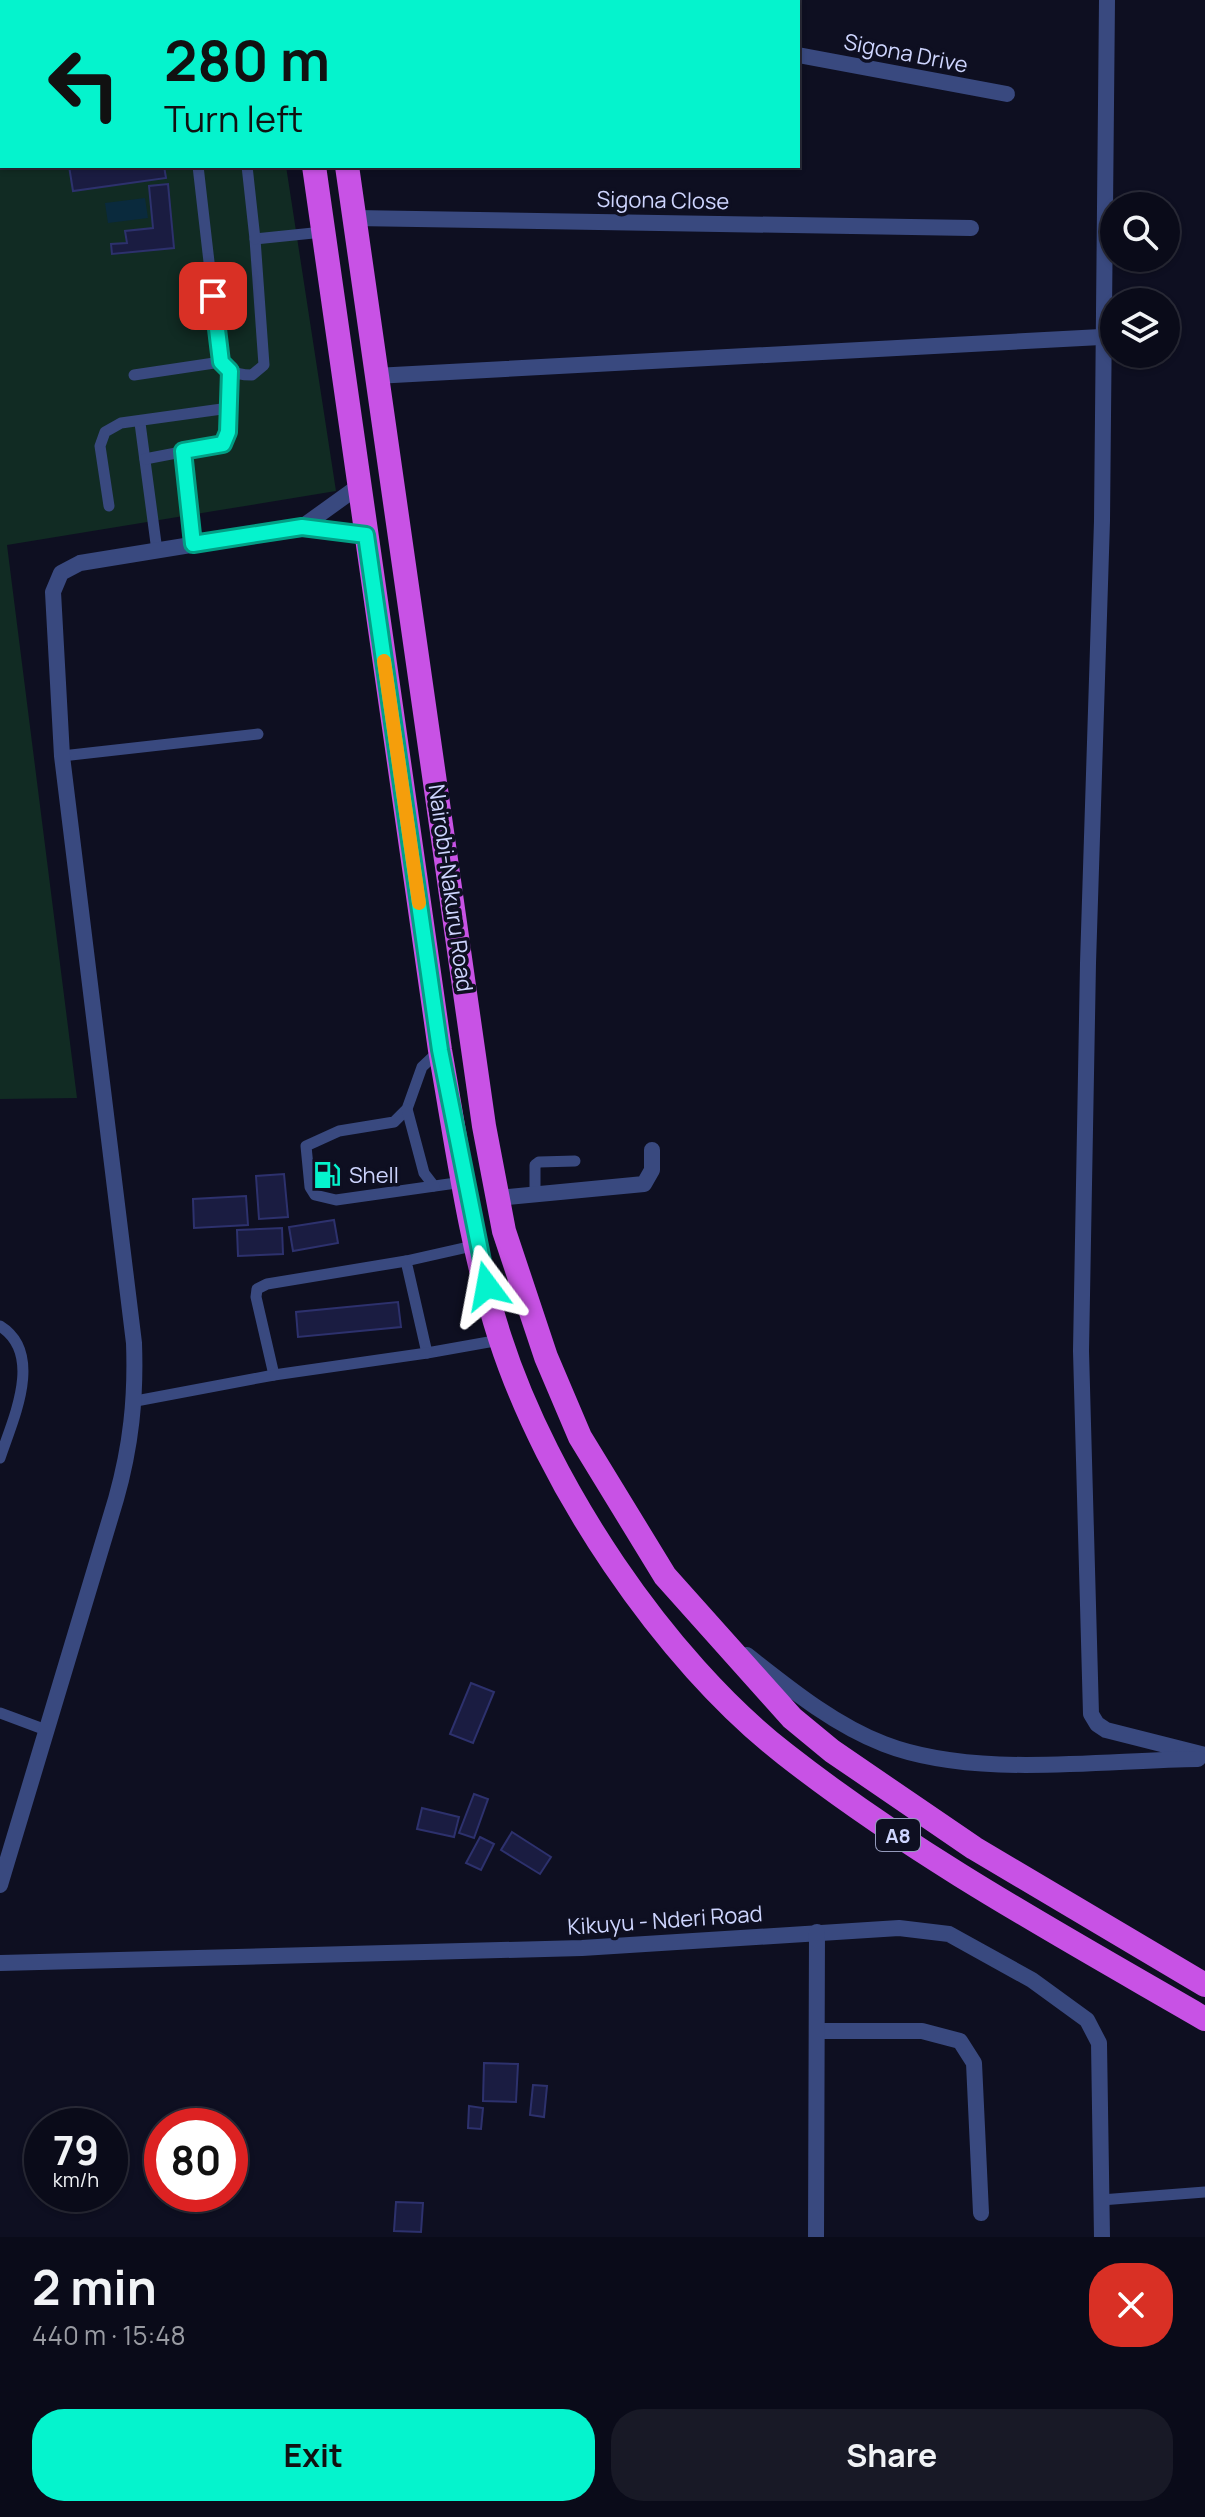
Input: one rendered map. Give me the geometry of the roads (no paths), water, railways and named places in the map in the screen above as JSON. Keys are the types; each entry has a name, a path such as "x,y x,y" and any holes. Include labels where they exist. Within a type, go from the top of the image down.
{"highway":[{"name":"A8","path":"314,168 440,1050 463,1182 500,1340 548,1453 635,1595 709,1684 784,1753 905,1841 1205,2019"},
{"name":"Nairobi-Nakuru Road","path":"347,168 375,376 498,1198 536,1327 580,1437 665,1576"},
{"name":"A8","path":"665,1576 792,1718 832,1751 974,1848 1205,1985"}],"street":[{"path":"1102,288 1107,0"},
{"name":"Sigona Drive","path":"800,55 1007,94"},
{"name":"Sigona Close","path":"354,218 971,228"},
{"path":"375,376 1100,337"},
{"path":"1101,368 1101,537 1088,963 1081,1351 1091,1714 1097,1724 1106,1730 1205,1757"},
{"path":"302,527 359,486"},
{"path":"0,1885 120,1485 132,1439 136,1401 134,1343 62,756 53,607 57,578 80,563 302,527 366,535"},
{"path":"498,1198 644,1184 652,1170 652,1150"},
{"path":"665,1576 737,1647 802,1698 885,1744 945,1759 1015,1763 1205,1757"},
{"name":"Kikuyu - Nderi Road","path":"0,1963 582,1948 899,1928 949,1934 1032,1980 1087,2020 1099,2043 1102,2237"},
{"path":"816,2237 817,1932"},
{"path":"817,2031 922,2031 960,2041 974,2063 981,2213"}],"lane":[{"path":"145,459 223,444 227,439 229,408 226,367 198,168"},
{"path":"134,375 226,367 252,375 264,365 247,168"},
{"path":"255,239 324,232"},
{"path":"109,506 101,437 121,423 140,423 229,408"},
{"path":"140,423 157,551"},
{"path":"183,451 193,544"},
{"path":"62,756 258,734"},
{"path":"440,1050 422,1067 407,1109 394,1122 339,1131 306,1146 310,1187 315,1195 336,1200 463,1182"},
{"path":"407,1109 424,1173 434,1186"},
{"path":"535,1195 535,1165 539,1162 575,1161"},
{"path":"274,1375 256,1297 257,1289 267,1284 406,1261 477,1245"},
{"path":"406,1261 427,1353"},
{"path":"0,1326 11,1334 17,1348 23,1367 23,1389 0,1458"},
{"path":"136,1401 274,1375 500,1340"},
{"path":"0,1713 46,1730"},
{"path":"1101,2200 1205,2192"}],"water":[{"path":"145,198 148,218 108,223 105,203"}],"place":[{"name":"Shell","path":"327,1175"}]}
